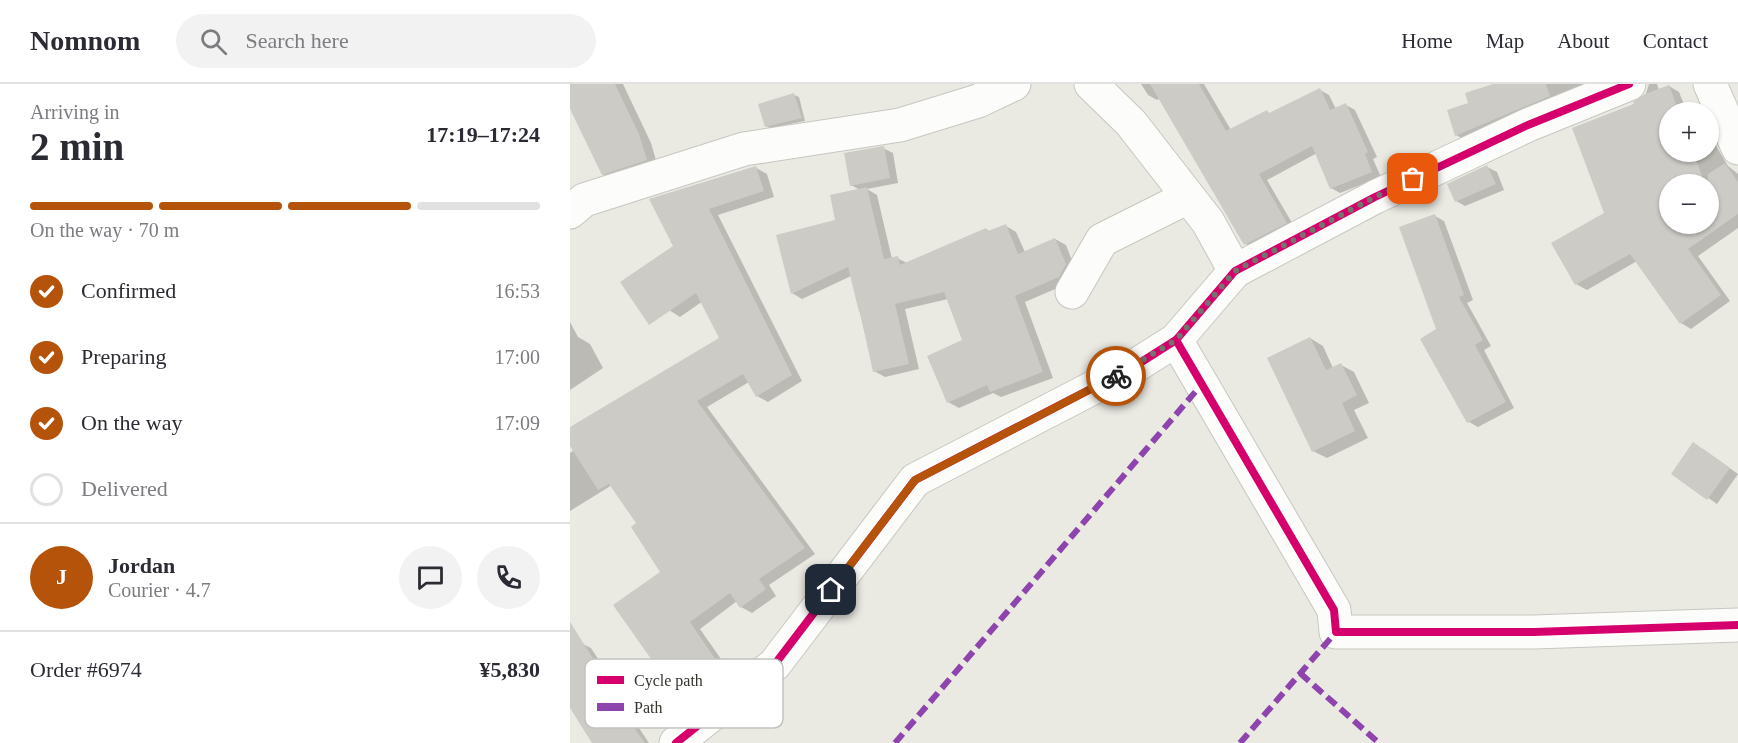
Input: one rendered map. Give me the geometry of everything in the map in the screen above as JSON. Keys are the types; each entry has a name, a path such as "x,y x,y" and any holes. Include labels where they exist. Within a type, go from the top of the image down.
{"street":[{"path":"575,199 744,149 900,125 978,101 1014,84"},
{"path":"1091,84 1131,123 1208,222 1235,271"},
{"path":"779,659 915,480 1135,366 1176,340 1235,271 1375,197 1528,125 1629,84"},
{"path":"1710,84 1738,148"},
{"path":"1072,292 1102,240 1188,197"},
{"path":"1176,340 1334,610 1336,632 1534,633 1738,625"},
{"path":"676,743 695,728"}],"building":[{"path":"570,84 615,84 639,134 647,160 602,175 570,109"},
{"path":"1150,84 1199,84 1226,131 1267,110 1269,113 1320,88 1330,110 1346,103 1368,152 1365,154 1372,172 1330,189 1312,146 1259,174 1287,223 1244,245"},
{"path":"1493,84 1546,84 1550,96 1455,136 1447,110 1468,103 1465,93"},
{"path":"1669,85 1675,102 1659,102 1659,162 1697,162 1701,174 1659,174 1659,234 1709,234 1688,249 1721,295 1680,324 1630,254 1575,285 1551,243 1604,213 1572,128 1634,104 1633,102 1645,94"},
{"path":"794,93 802,118 765,127 758,104"},
{"path":"884,146 890,178 850,186 844,153"},
{"path":"1725,163 1738,182 1738,214 1719,227 1719,174 1708,174"},
{"path":"1487,165 1496,184 1455,202 1447,184"},
{"path":"756,166 764,191 709,209 792,375 756,397 743,374 697,401 805,548 759,579 766,589 740,608 730,593 690,622 715,659 651,659 613,605 660,572 631,527 636,523 609,484 598,490 570,446 570,427 719,338 696,293 649,325 620,282 673,246 649,199"},
{"path":"867,187 884,259 898,256 900,265 986,228 988,231 1006,224 1018,254 1055,238 1066,264 1059,277 1015,296 1043,372 990,392 987,385 947,403 927,356 962,340 944,292 895,304 909,364 873,372 848,267 791,294 776,235 835,220 830,195"},
{"path":"1435,214 1464,295 1459,297 1483,340 1475,345 1506,402 1467,423 1420,339 1436,329 1399,227"},
{"path":"1310,337 1326,370 1341,363 1357,395 1342,403 1355,431 1312,452 1267,358"},
{"path":"1693,442 1730,468 1707,500 1671,474"},
{"path":"570,622 593,659 585,659 585,728 634,728 645,743 592,743 570,708"}],"marked path":[{"path":"895,743 1202,384"},
{"path":"1240,743 1336,632"},
{"path":"1300,673 1379,743"}],"cycle path":[{"path":"779,659 915,480 1135,366 1176,340 1235,271 1375,197 1528,125 1629,84"},
{"path":"1176,340 1334,610 1336,632 1534,632 1738,625"},
{"path":"676,743 695,728"}],"way so far":[{"path":"1116,376 1176,340 1235,271 1413,179"}],"route":[{"path":"831,590 915,480 1116,376"}]}
